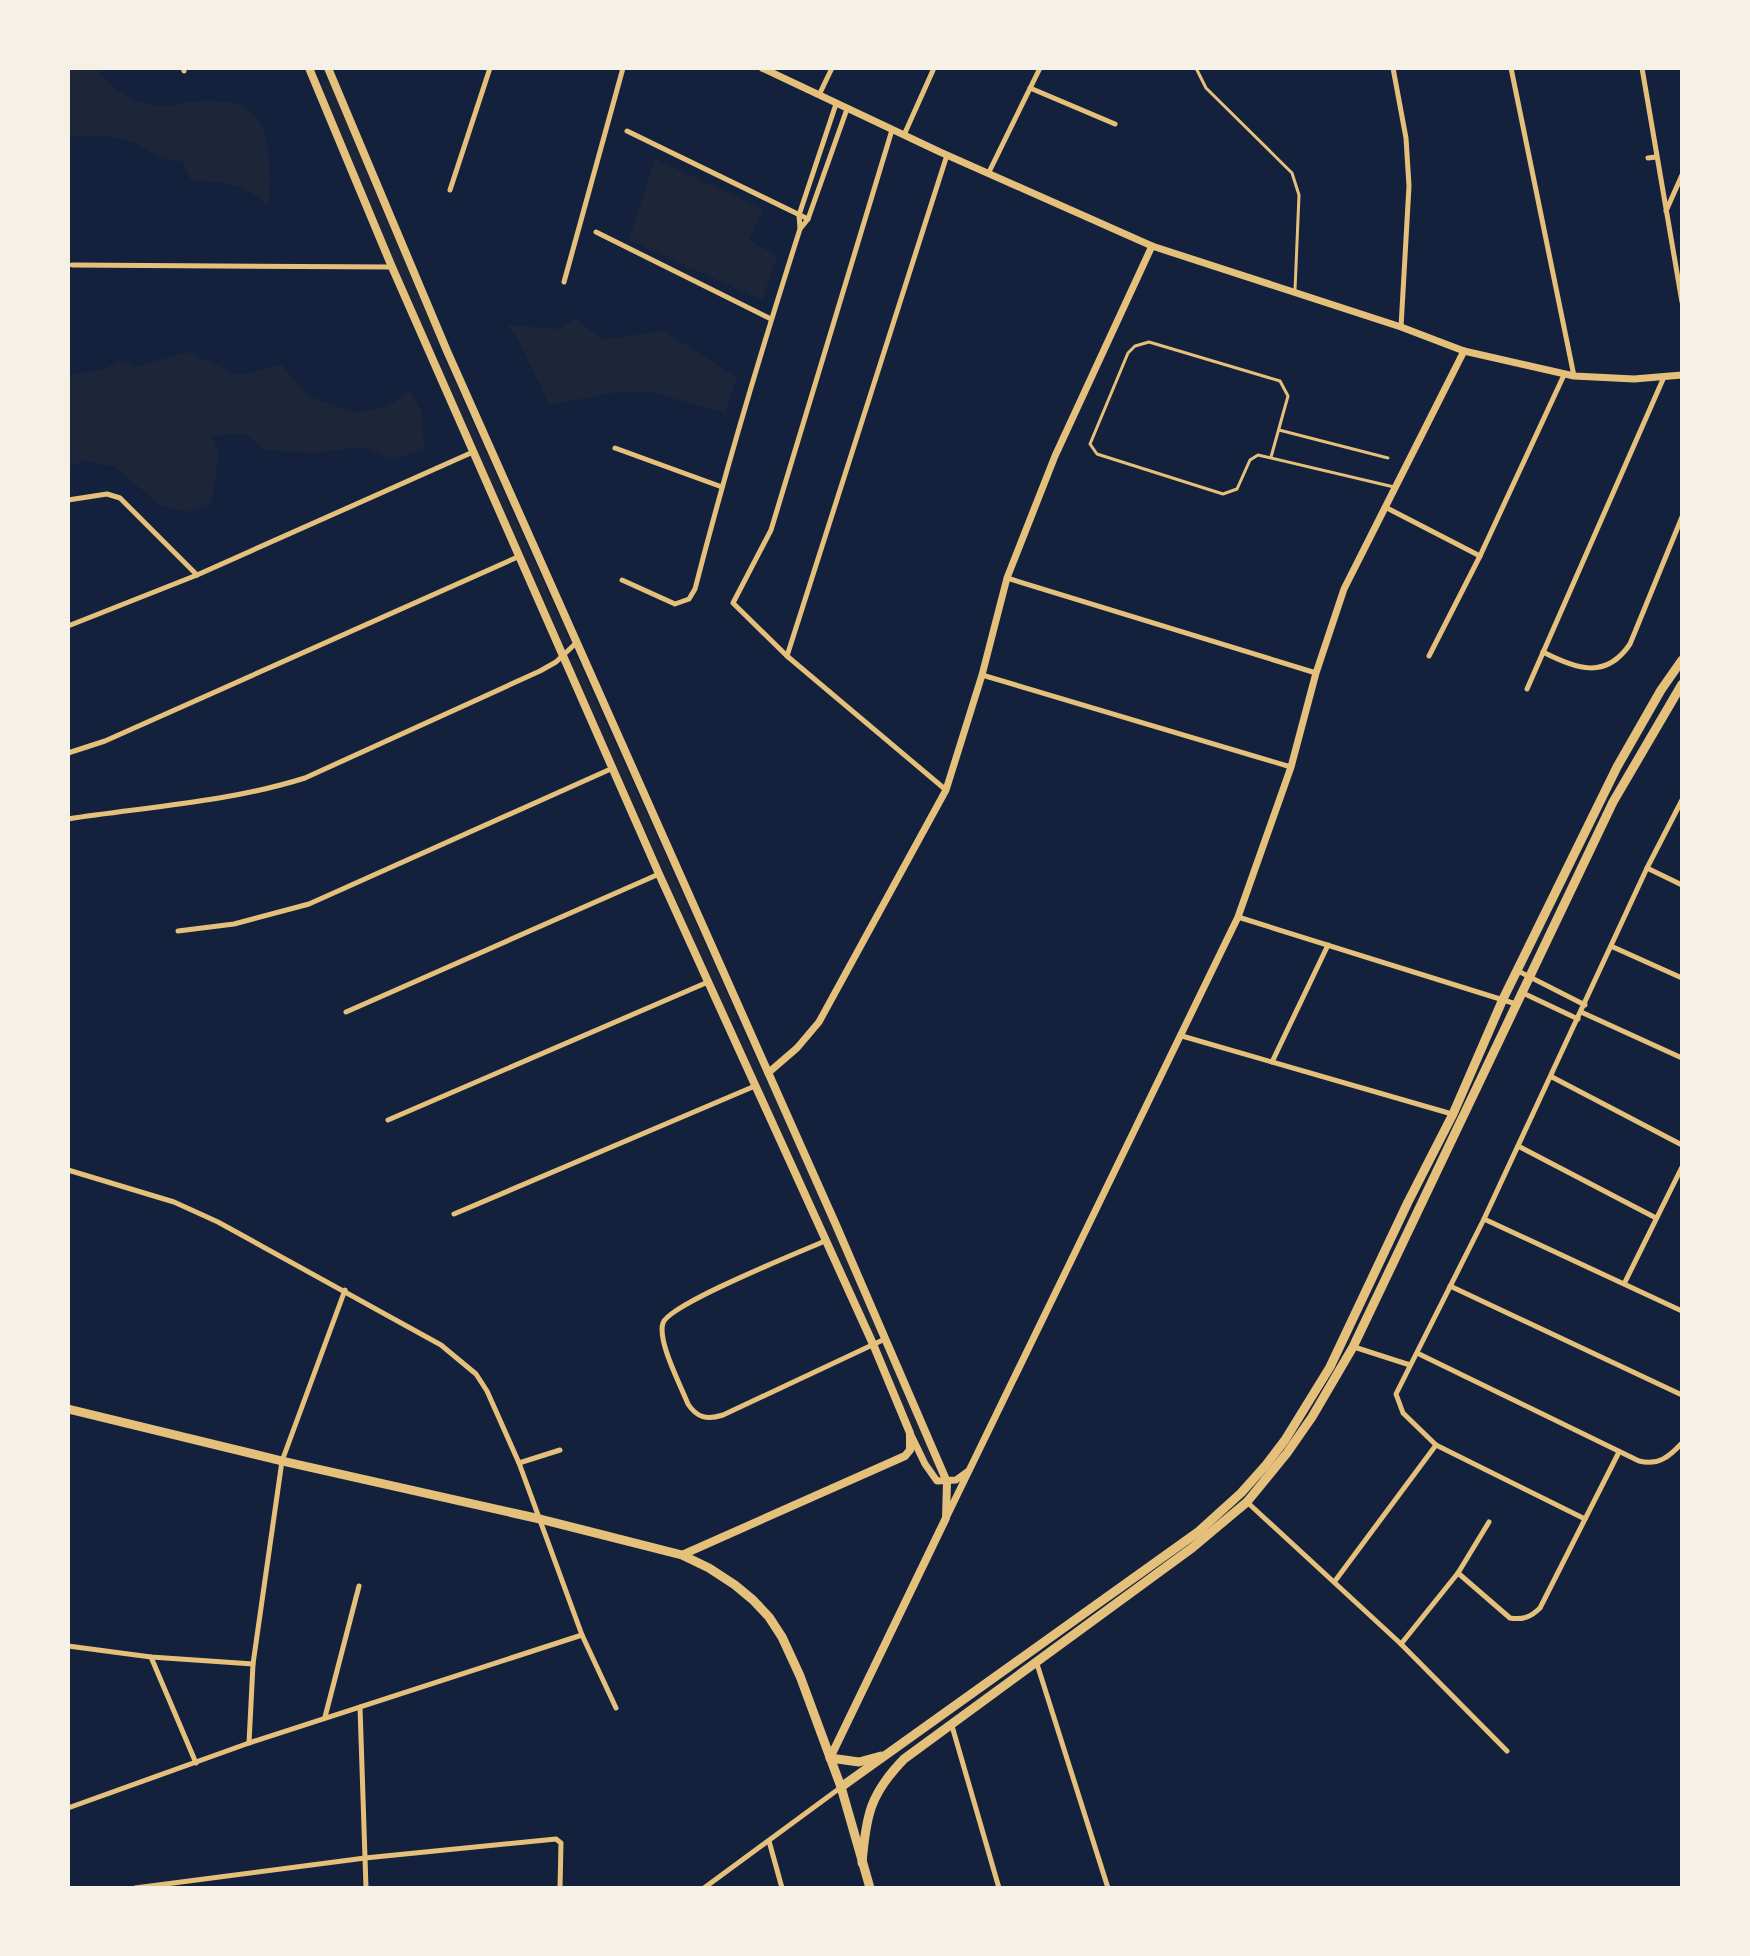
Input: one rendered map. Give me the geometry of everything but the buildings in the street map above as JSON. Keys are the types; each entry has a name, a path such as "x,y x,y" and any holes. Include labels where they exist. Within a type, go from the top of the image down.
{"main road":[{"path":"309,68 431,358 659,874 873,1344 910,1433 910,1450 905,1456 682,1555"},
{"path":"313,80 329,72 447,351 886,1338 947,1482 946,1518 830,1758"},
{"path":"431,358 447,351"},
{"path":"841,1787 1198,1532 1258,1474 1285,1440 1330,1367 1453,1114 1503,999 1617,767 1682,660"},
{"path":"862,1863 865,1830 879,1788 904,1759 1192,1548 1247,1502 1287,1453 1353,1347 1613,802 1682,684"},
{"path":"729,1024 743,1018"},
{"path":"68,1409 682,1555 735,1585 769,1617 800,1676 841,1787 870,1888"},
{"path":"830,1758 859,1762 892,1753"}],"street":[{"path":"450,190 490,68"},
{"path":"564,282 623,68"},
{"path":"762,68 1152,246 1401,327 1464,351 1564,375 1682,375"},
{"path":"819,96 832,68"},
{"path":"904,135 934,68"},
{"path":"989,172 1040,68"},
{"path":"1393,68 1406,138 1409,186 1401,327"},
{"path":"1511,68 1574,376"},
{"path":"1642,68 1682,302"},
{"path":"1030,88 1115,124"},
{"path":"800,229 799,215 836,104"},
{"path":"622,580 675,604 689,599 695,589 771,319 800,229 808,219 847,109"},
{"path":"892,129 771,530 749,576 734,597 735,607 787,656 946,790"},
{"path":"627,131 808,219"},
{"path":"787,656 947,155"},
{"path":"1648,158 1656,157"},
{"path":"1666,211 1682,175"},
{"path":"596,232 771,319"},
{"path":"768,1073 797,1048 819,1022 946,790 982,675 1007,578 1055,456 1152,246"},
{"path":"72,265 392,267"},
{"path":"946,1518 1238,917 1260,847 1291,767 1316,673 1344,589 1464,351"},
{"path":"1429,656 1480,556 1564,375"},
{"path":"1527,689 1664,377"},
{"path":"615,448 722,487"},
{"path":"68,626 197,575 473,452"},
{"path":"68,500 107,494 120,498 197,575"},
{"path":"1384,507 1480,556"},
{"path":"1543,652 1585,668 1602,667 1620,658 1630,644 1682,517"},
{"path":"68,753 105,741 520,556"},
{"path":"1007,578 1316,673"},
{"path":"68,819 236,795 305,778 540,671 576,643"},
{"path":"982,675 1291,767"},
{"path":"178,931 234,924 309,904 613,768"},
{"path":"1585,1519 1436,1445 1403,1413 1396,1394 1484,1219 1613,947 1647,868 1681,803"},
{"path":"1647,868 1682,885"},
{"path":"346,1012 659,874"},
{"path":"1238,917 1517,1004"},
{"path":"1272,1062 1328,945"},
{"path":"1613,947 1682,978"},
{"path":"1518,971 1682,1058"},
{"path":"388,1120 708,982"},
{"path":"1522,993 1578,1019"},
{"path":"1182,1036 1453,1114"},
{"path":"1551,1076 1682,1145"},
{"path":"454,1214 757,1085"},
{"path":"1518,1146 1656,1218"},
{"path":"1625,1282 1682,1167"},
{"path":"68,1170 174,1202 218,1222 441,1345 476,1374 487,1391 519,1463 582,1635 616,1708"},
{"path":"1484,1219 1682,1311"},
{"path":"826,1240 690,1301 666,1317 662,1329 664,1343 688,1404 705,1418 723,1415 886,1338"},
{"path":"1450,1286 1682,1395"},
{"path":"249,1743 253,1664 282,1461 345,1290"},
{"path":"1353,1347 1410,1365"},
{"path":"1417,1353 1646,1463 1671,1456 1682,1443"},
{"path":"910,1433 937,1481 947,1482 962,1477 971,1468"},
{"path":"1335,1581 1436,1445"},
{"path":"519,1463 560,1450"},
{"path":"1458,1573 1510,1618 1526,1618 1540,1608 1619,1452"},
{"path":"1247,1502 1401,1644 1507,1751"},
{"path":"1401,1644 1458,1573 1489,1522"},
{"path":"325,1718 359,1586"},
{"path":"68,1808 249,1743 582,1635"},
{"path":"68,1648 253,1664"},
{"path":"151,1657 196,1763"},
{"path":"1037,1664 1108,1888"},
{"path":"360,1707 366,1888"},
{"path":"952,1726 999,1888"},
{"path":"704,1888 841,1787"},
{"path":"135,1888 365,1858 559,1840 562,1854 560,1888"},
{"path":"769,1841 782,1888"}],"lane":[{"path":"1196,68 1206,88 1237,122 1285,165 1296,182 1299,195 1295,294"},
{"path":"1271,457 1288,396 1280,381 1149,342 1135,346 1128,353 1090,444 1097,454 1223,494 1237,489 1254,457 1271,457 1394,487"},
{"path":"1279,430 1388,458"}],"shaded area":[{"path":"68,69 98,70 124,95 142,103 165,106 192,101 219,101 240,105 251,112 265,135 268,149 268,206 242,188 191,180 182,161 162,158 128,141 98,136 68,136"},
{"path":"326,80 439,344 434,351 321,85"},
{"path":"655,159 763,209 749,240 777,256 762,300 629,240"},
{"path":"575,318 603,340 663,331 737,377 725,412 649,392 618,392 550,405 517,338 507,325 560,329"},
{"path":"188,352 239,375 282,365 308,396 354,413 386,407 410,391 422,413 424,448 393,460 362,447 317,453 264,450 245,434 212,436 219,454 211,505 186,512 161,506 115,467 85,460 68,468 68,376 103,369 123,360 134,367"},
{"path":"444,358 570,641 568,645 561,643 438,364"},
{"path":"574,658 736,1013 736,1019 732,1021 570,665 569,660"},
{"path":"740,1025 879,1333 875,1340 735,1031"},
{"path":"885,1350 937,1464 934,1470 931,1470 882,1358 881,1352"}]}
